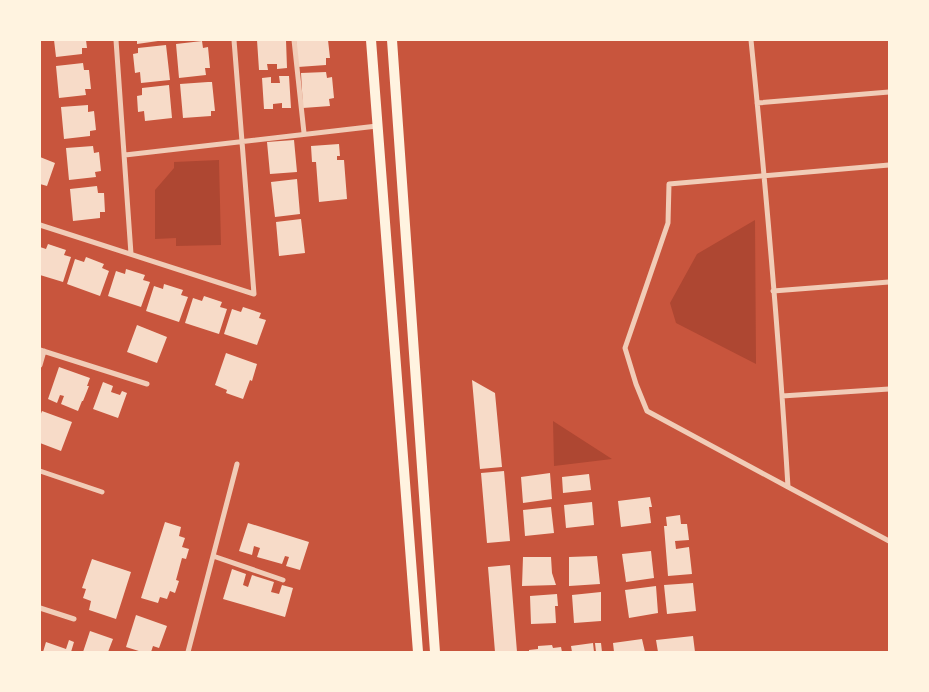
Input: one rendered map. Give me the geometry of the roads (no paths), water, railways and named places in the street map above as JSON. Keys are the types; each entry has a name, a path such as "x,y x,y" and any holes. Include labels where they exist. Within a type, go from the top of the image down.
{"main road":[{"path":"371,40 418,652"},
{"path":"392,40 434,652"}],"street":[{"path":"116,40 131,254"},
{"path":"40,225 254,294 234,40"},
{"path":"294,40 304,133"},
{"path":"751,40 764,176 788,487"},
{"path":"757,103 889,92"},
{"path":"125,154 378,126"},
{"path":"889,165 669,184 668,223 625,348 647,411 889,541"},
{"path":"773,291 889,282"},
{"path":"40,365 42,351 147,384"},
{"path":"782,396 889,389"},
{"path":"188,652 237,464"},
{"path":"40,471 102,492"},
{"path":"213,556 283,580"},
{"path":"40,608 74,619"}]}
